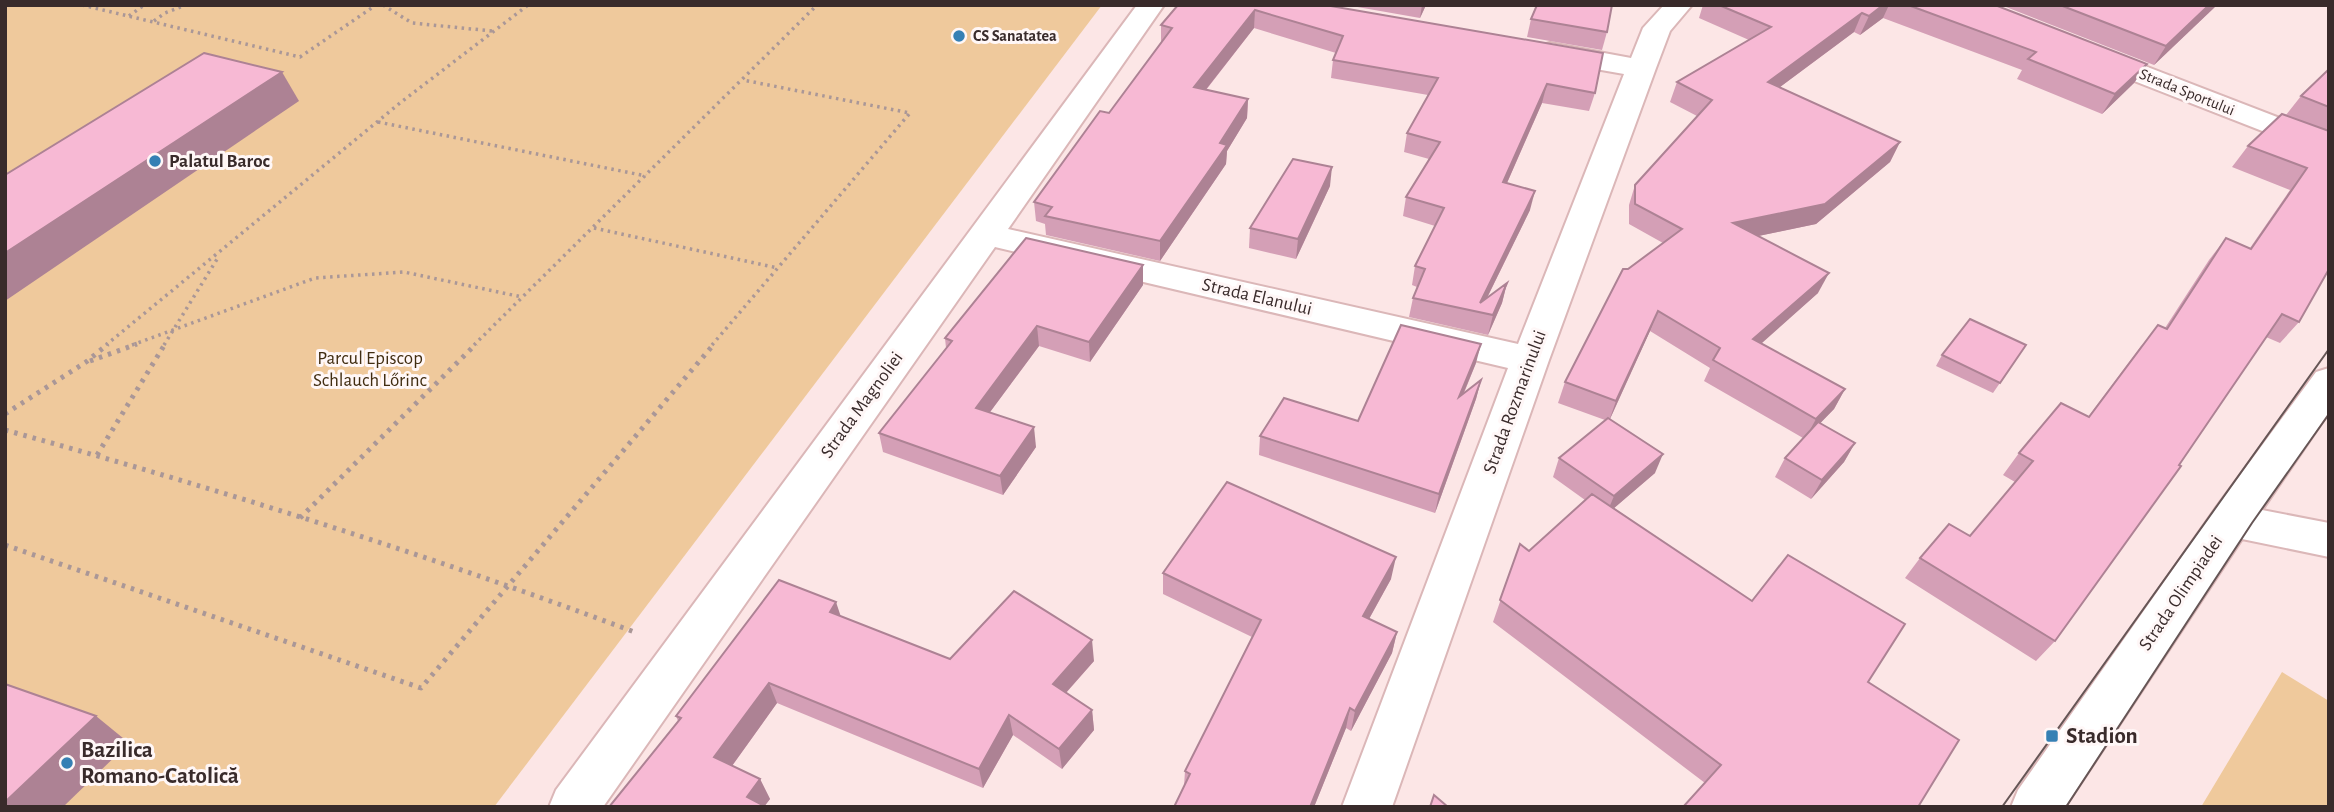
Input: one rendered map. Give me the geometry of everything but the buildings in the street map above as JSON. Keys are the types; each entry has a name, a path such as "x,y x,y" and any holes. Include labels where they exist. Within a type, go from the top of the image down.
{"street":[{"name":"Strada Magnoliei","path":"574,807 1151,5"},
{"name":"Strada Rozmarinului","path":"1367,807 1530,360 1641,68 1657,28 1679,5"},
{"name":"Strada Sportului","path":"2071,46 2329,148"},
{"path":"1521,47 1641,68"},
{"name":"Strada Elanului","path":"984,234 1530,360"},
{"name":"Strada Olimpiadei","path":"2036,807 2231,520 2329,382"},
{"path":"2231,520 2329,540"}],"path":[{"path":"82,5 300,57 376,5"},
{"path":"129,16 144,5"},
{"path":"153,22 165,13 186,5"},
{"path":"383,5 412,23 493,31"},
{"path":"5,414 86,362 377,122 527,5"},
{"path":"300,517 817,5"},
{"path":"5,545 421,688 910,113 743,80"},
{"path":"377,122 646,176"},
{"path":"593,228 778,268"},
{"path":"97,455 221,253"},
{"path":"86,362 315,278 404,272 523,297"},
{"path":"5,430 97,455 510,583 685,652"}],"green space":[{"name":"Parcul Episcop Schlauch Lőrinc","path":"5,5 1102,5 494,807 5,807"},
{"path":"2282,672 2329,701 2329,807 2201,807"}],"tram line":[{"path":"2002,807 2329,349"},
{"path":"2066,807 2252,523 2329,414"}],"place":[{"name":"CS Sanatatea","path":"959,36"},
{"name":"Palatul Baroc","path":"155,161"},
{"name":"Stadion","path":"2052,736"},
{"name":"Bazilica Romano-Catolică","path":"67,763"}]}
